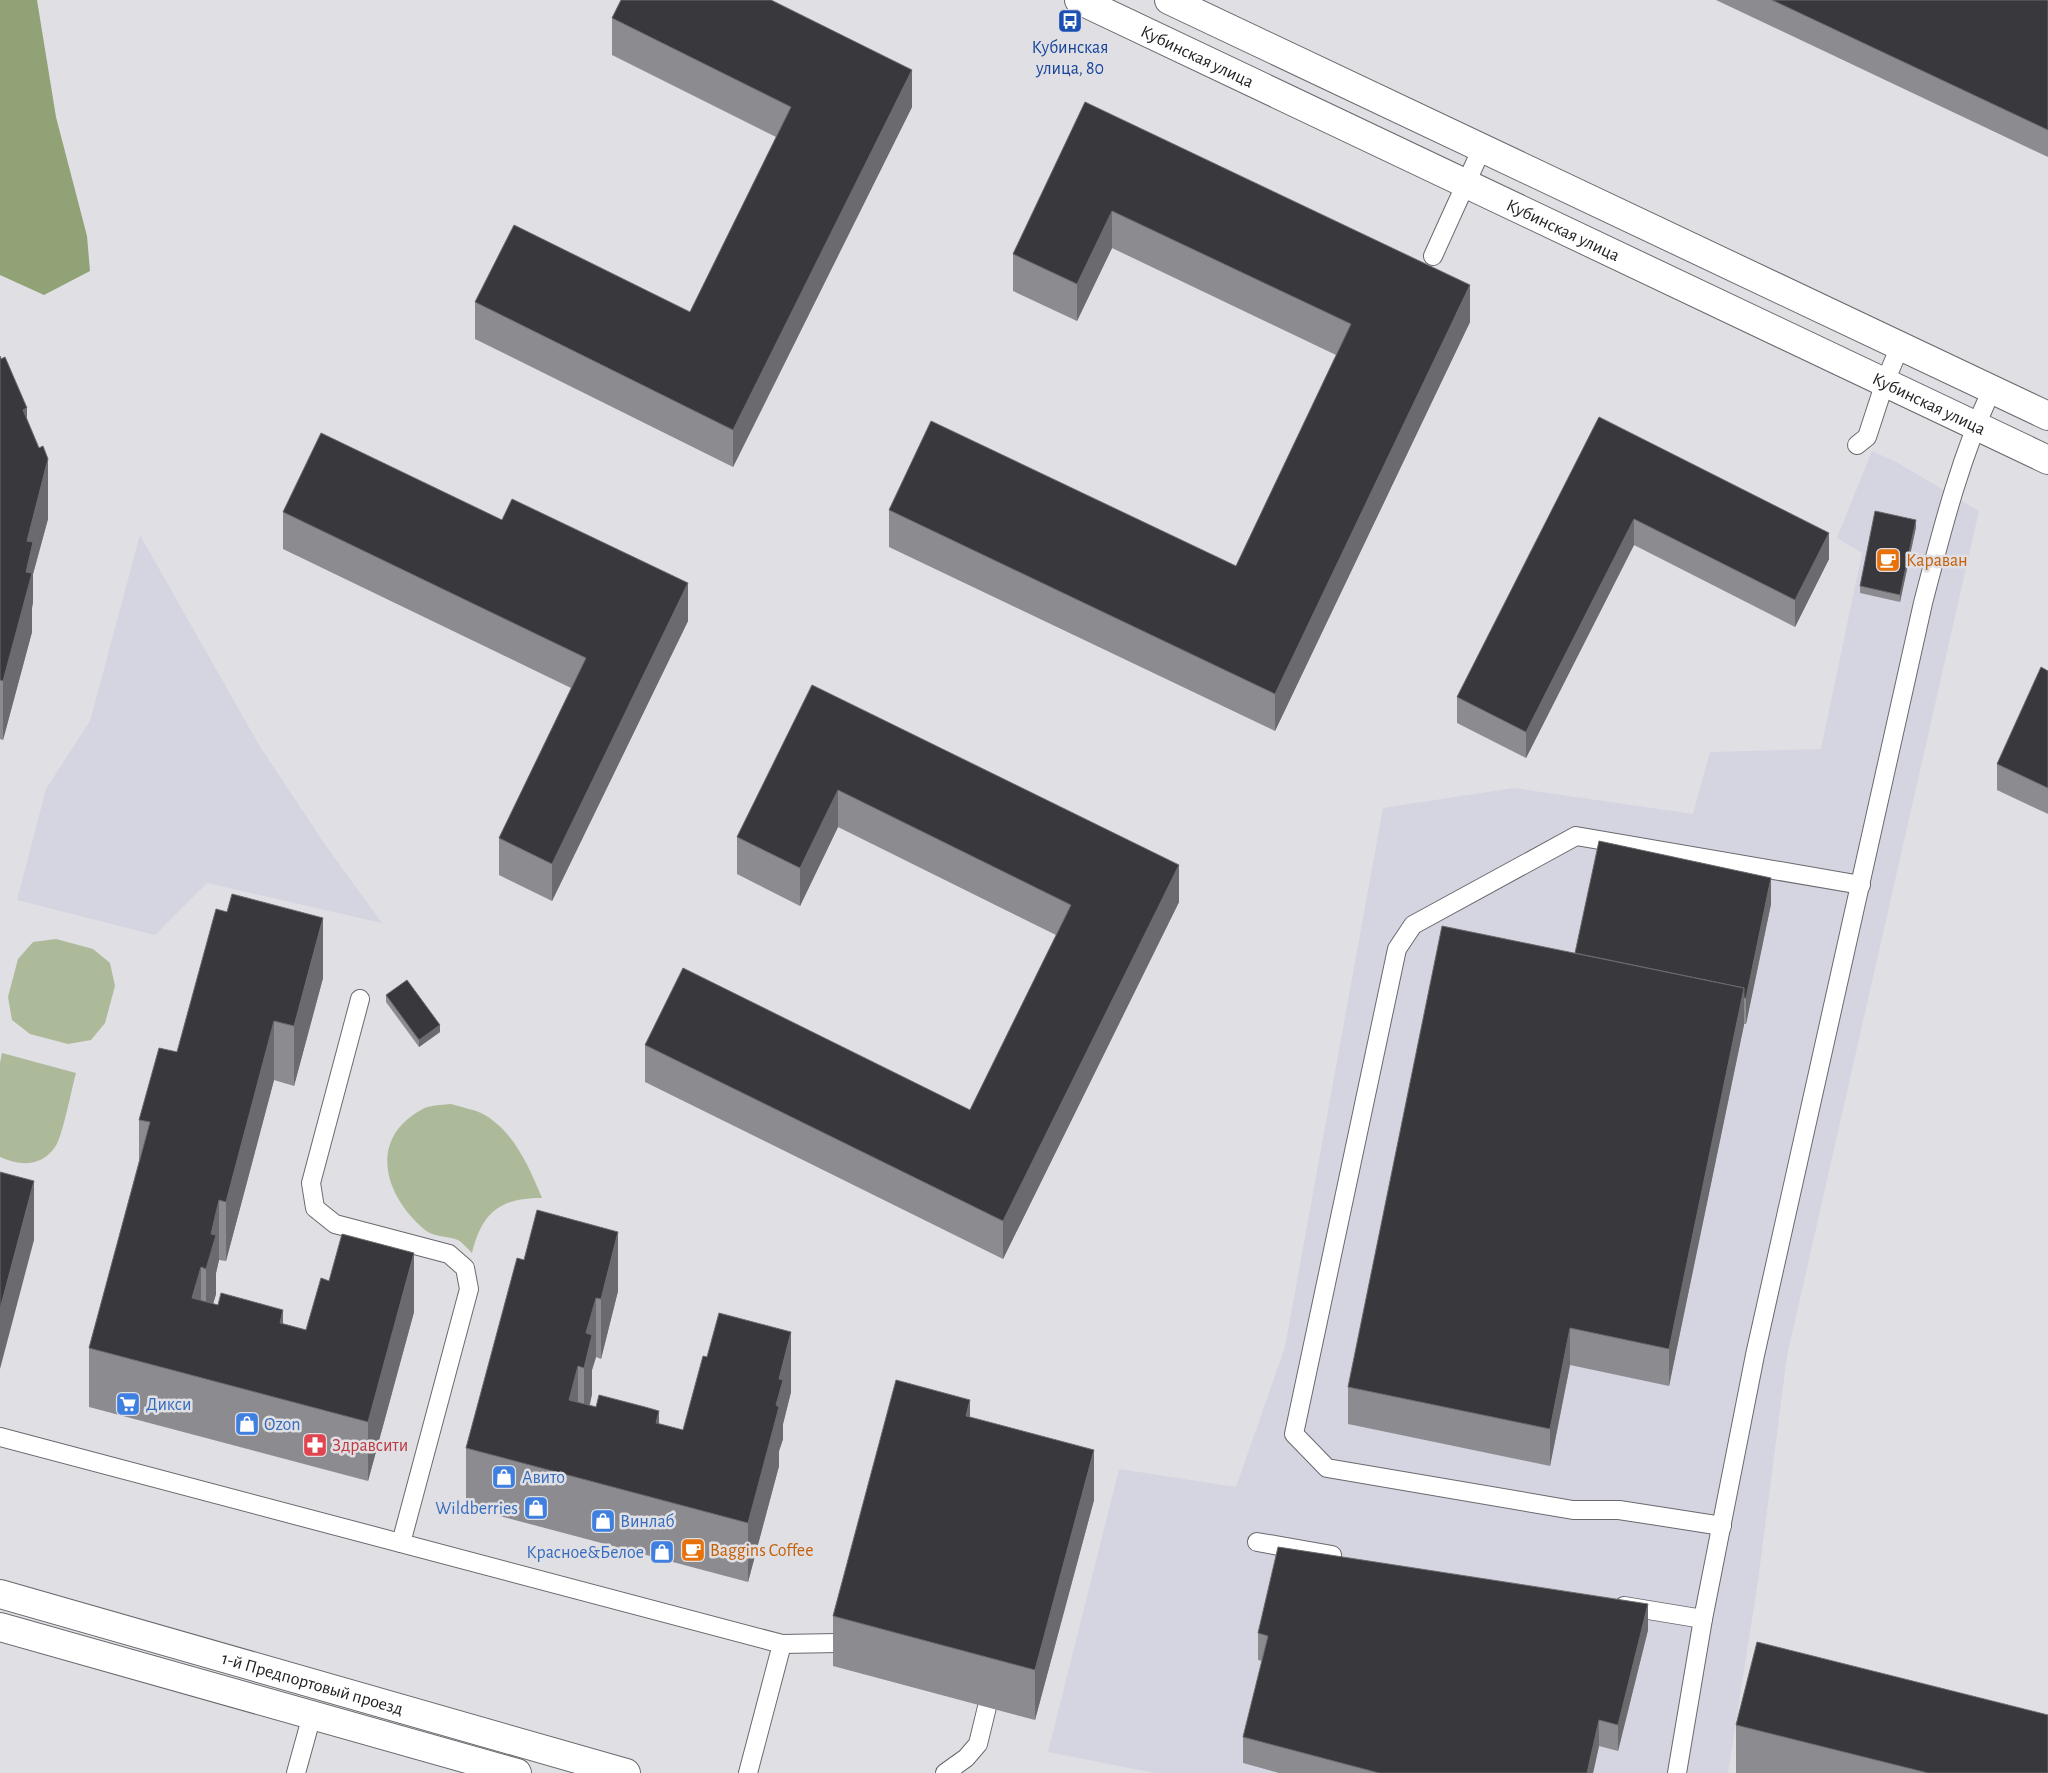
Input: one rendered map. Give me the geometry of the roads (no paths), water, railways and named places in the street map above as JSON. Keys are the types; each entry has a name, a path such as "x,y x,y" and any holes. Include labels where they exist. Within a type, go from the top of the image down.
{"main road":[{"name":"Кубинская улица","path":"1079,0 2048,460"},
{"path":"1169,0 2048,416"},
{"name":"1-й Предпортовый проезд","path":"0,1594 626,1773"},
{"name":"1-й Предпортовый проезд","path":"0,1628 517,1773"}],"lane":[{"path":"1433,256 1482,148"},
{"path":"1857,445 1867,436 1885,382 1900,346"},
{"path":"1677,1773 1702,1619 1755,1355 1923,602 1954,484 1975,426 1992,389"},
{"path":"1722,1526 1619,1510 1573,1510 1327,1468 1294,1434 1397,949 1413,925 1576,836 1861,885"},
{"path":"360,999 311,1182 315,1208 334,1224 449,1254 465,1268 469,1289 401,1543"},
{"path":"0,1437 782,1644 838,1643"},
{"path":"1257,1542 1344,1557"},
{"path":"1606,1602 1702,1619"},
{"path":"748,1773 782,1644"},
{"path":"945,1773 966,1758 978,1744 987,1707"},
{"path":"296,1773 312,1715"}],"place":[{"name":"Кубинская улица, 80","path":"1070,21"},
{"name":"Караван","path":"1888,560"},
{"name":"Дикси","path":"128,1404"},
{"name":"Ozon","path":"247,1424"},
{"name":"Здравсити","path":"315,1445"},
{"name":"Авито","path":"504,1477"},
{"name":"Wildberries","path":"536,1508"},
{"name":"Винлаб","path":"603,1521"},
{"name":"Baggins Coffee","path":"693,1550"},
{"name":"Красное&Белое","path":"662,1552"}]}
